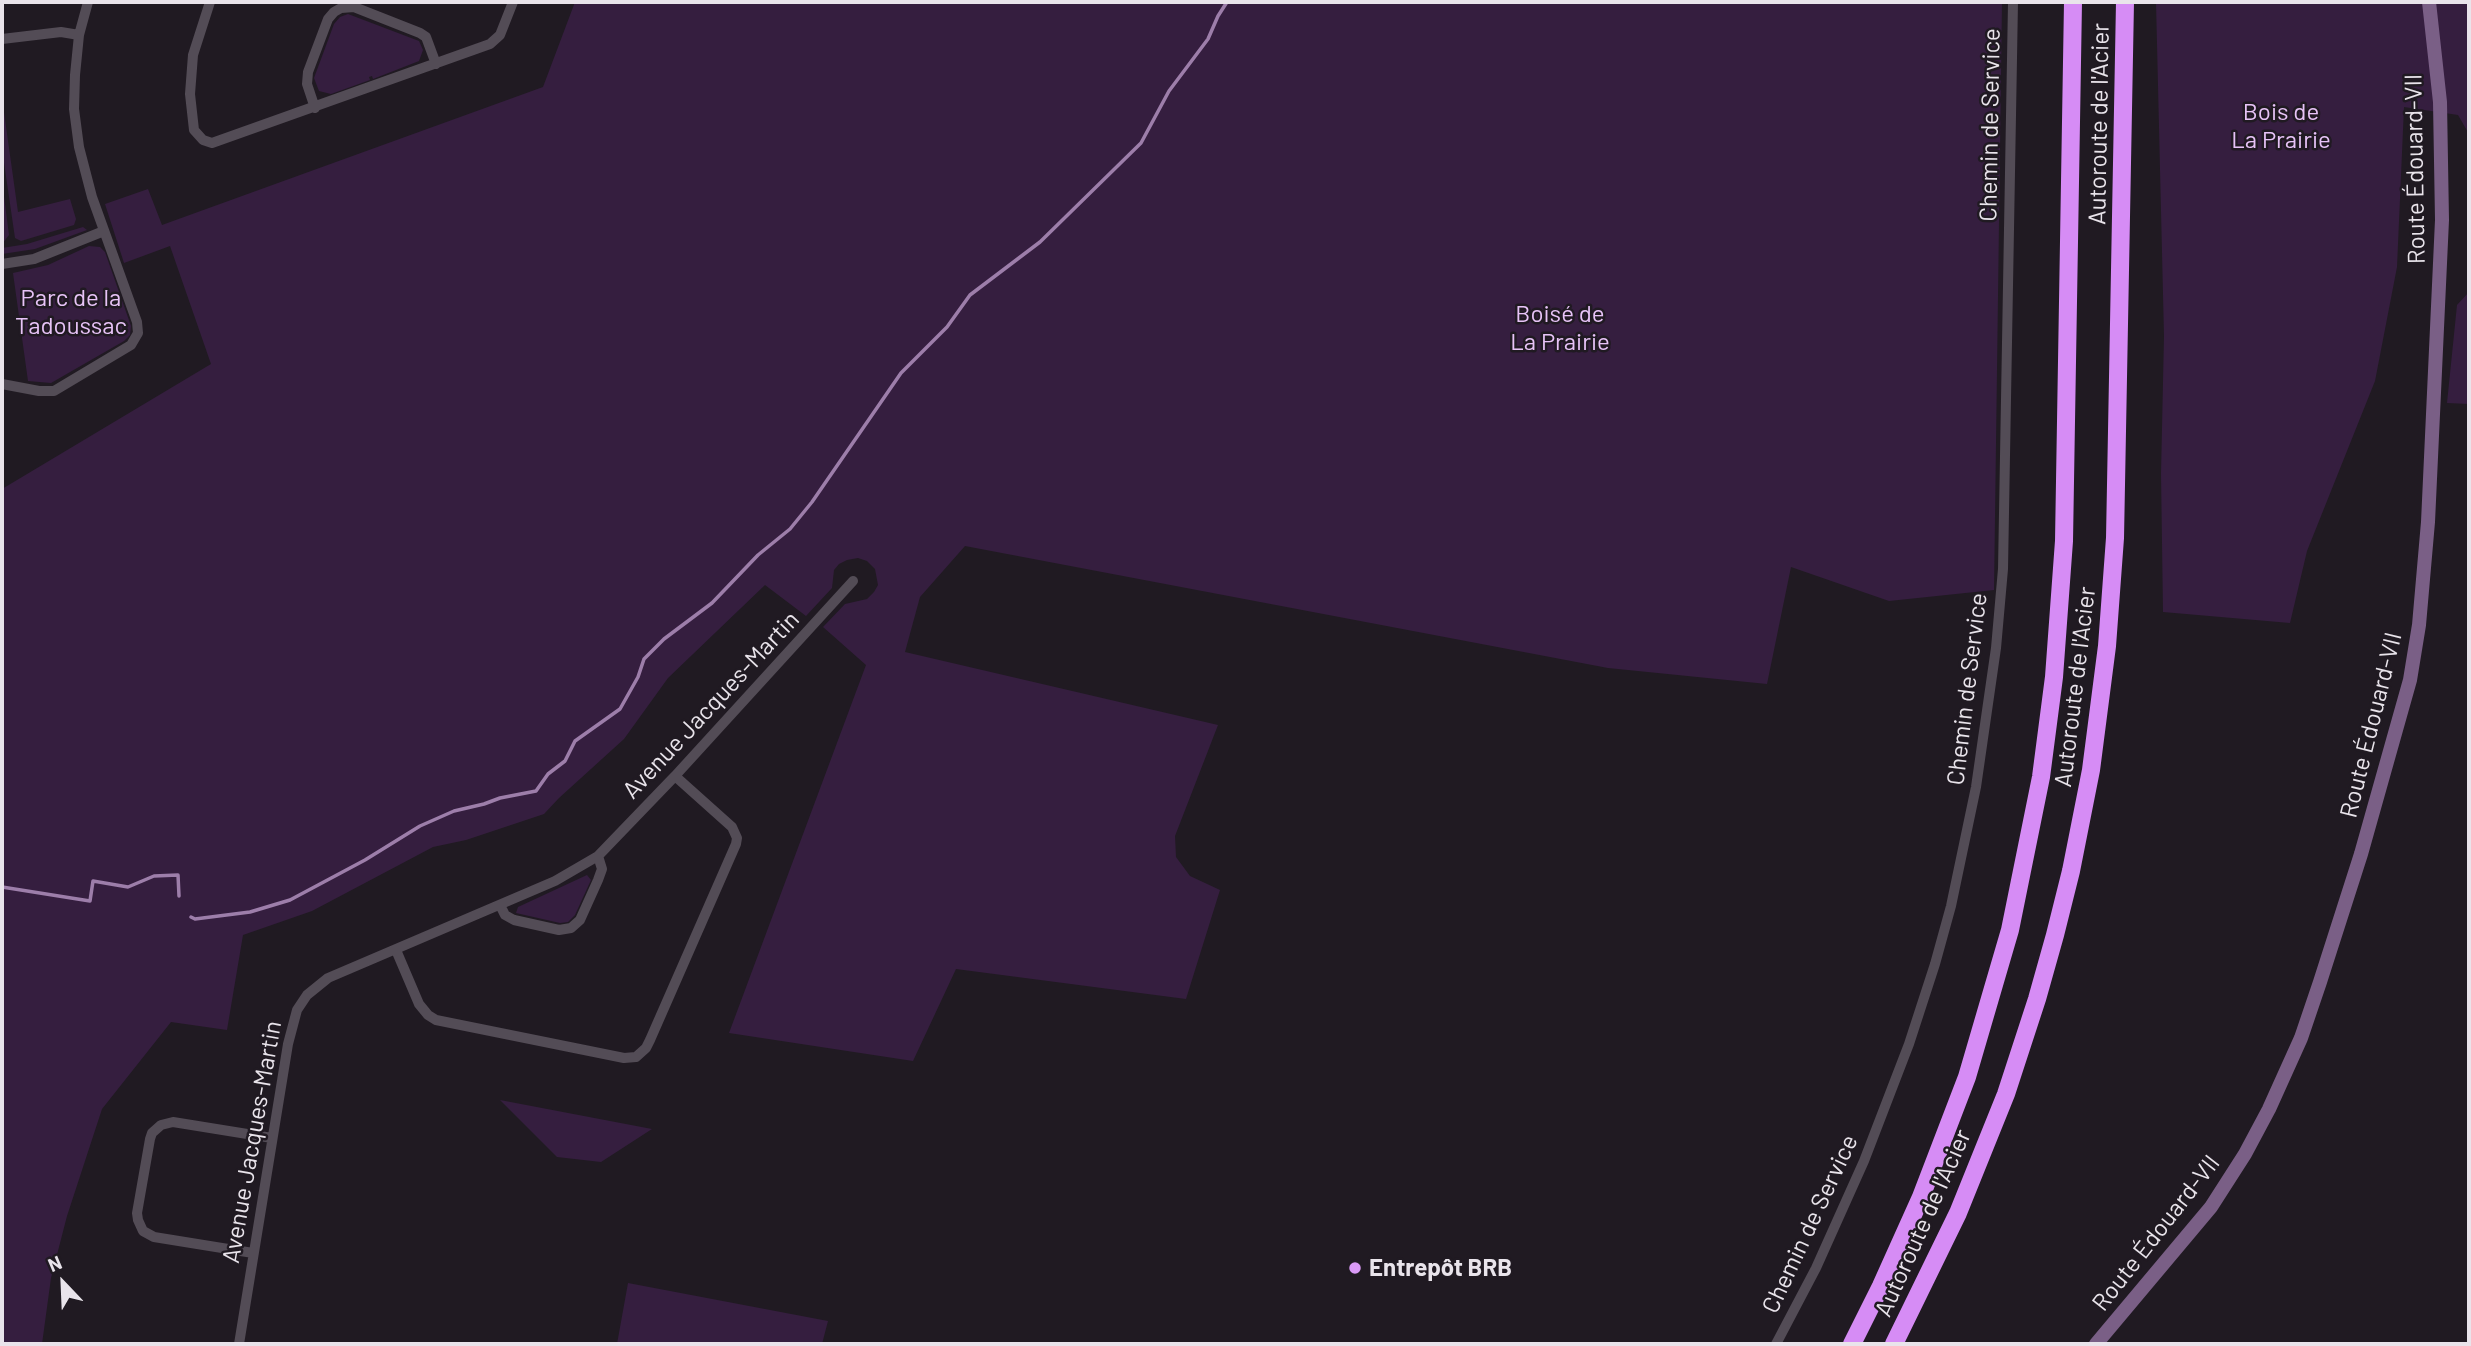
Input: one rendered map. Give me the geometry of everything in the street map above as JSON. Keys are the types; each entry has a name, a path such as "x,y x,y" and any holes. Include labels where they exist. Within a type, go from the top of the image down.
{"highway":[{"name":"Autoroute de l'Acier","path":"1852,1344 1921,1197 1967,1077 2010,930 2041,776 2055,668 2064,550 2073,2"},
{"name":"Autoroute de l'Acier","path":"1894,1344 1966,1195 2020,1054 2064,899 2091,770 2109,635 2116,528 2125,2"}],"main road":[{"name":"Route Édouard-VII","path":"2096,1344 2216,1200 2251,1144 2277,1092 2308,1018 2337,931 2410,680 2421,612 2428,522 2442,210 2440,102 2429,2"}],"street":[{"path":"2,384 54,391 131,345 138,333 137,322 86,177 77,138 74,88 79,34 88,2"},
{"path":"210,2 196,43 190,76 191,119 196,135 203,141 218,143 495,41 513,2"},
{"name":"Chemin de Service","path":"1776,1344 1816,1268 1864,1161 1905,1056 1948,917 1976,788 1996,648 2003,569 2013,2"},
{"path":"315,108 307,84 308,72 328,19 338,9 354,8 420,33 426,37 436,64"},
{"path":"2,39 61,32 79,34"},
{"path":"2,264 34,259 104,231"},
{"name":"Avenue Jacques-Martin","path":"239,1344 288,1044 294,1020 302,1003 314,988 328,978 567,876 598,856 676,776 853,581"},
{"path":"396,950 419,1003 428,1015 436,1020 624,1058 636,1057 650,1040 737,838 732,827 676,776"},
{"path":"500,905 505,915 514,920 559,930 571,928 580,920 595,888 602,869 598,856"},
{"path":"253,1254 154,1237 143,1231 138,1213 150,1139 152,1133 161,1125 173,1122 272,1138"}],"green space":[{"name":"Boisé de La Prairie","path":"575,2 2002,2 1994,590 1889,601 1791,567 1767,684 1608,668 965,546 920,597 905,652 1218,725 1175,836 1176,857 1190,876 1220,890 1186,999 956,969 913,1061 729,1033 866,665 823,627 845,604 867,599 878,585 875,569 867,561 858,558 847,560 834,570 832,588 806,616 765,585 668,678 624,739 544,814 466,840 433,847 312,911 243,935 227,1030 171,1022 102,1109 67,1216 51,1278 42,1344 2,1344 2,489 211,364 170,246 124,263 105,204 148,189 162,225 543,87"},
{"name":"Bois de La Prairie","path":"2156,2 2469,2 2469,134 2458,115 2404,107 2397,267 2375,381 2307,551 2290,623 2163,612 2161,474 2164,336"},
{"path":"348,14 419,41 423,50 419,61 373,79 372,76 369,77 370,80 331,94 319,91 314,78 334,24 340,17"},
{"path":"2,98 18,212 70,199 76,219 74,225 21,241 15,238 2,149"},
{"path":"2,181 9,235 2,244"},
{"path":"83,227 87,230 35,249 2,254 2,248 27,244"},
{"name":"Parc de la Tadoussac","path":"89,246 100,247 105,252 131,326 130,335 51,383 28,381 13,273 48,265"},
{"path":"2469,292 2469,404 2447,403 2457,305"},
{"path":"587,875 591,880 575,915 568,922 560,923 516,913 518,907"},
{"path":"500,1100 652,1129 601,1162 557,1157"},
{"path":"628,1283 828,1321 822,1344 617,1344"}],"waterway":[{"path":"191,917 195,919 250,912 290,900 365,860 420,826 454,811 536,791 548,774 565,761 575,741 620,709 638,677 644,659 664,639 712,603 758,555 790,529 812,502 901,373 947,327 970,295 1040,242 1141,143 1169,91 1208,39 1227,2"},
{"path":"2,887 90,901 93,881 128,887 154,876 178,875 179,896"}],"place":[{"name":"Entrepôt BRB","path":"1355,1268"}]}
